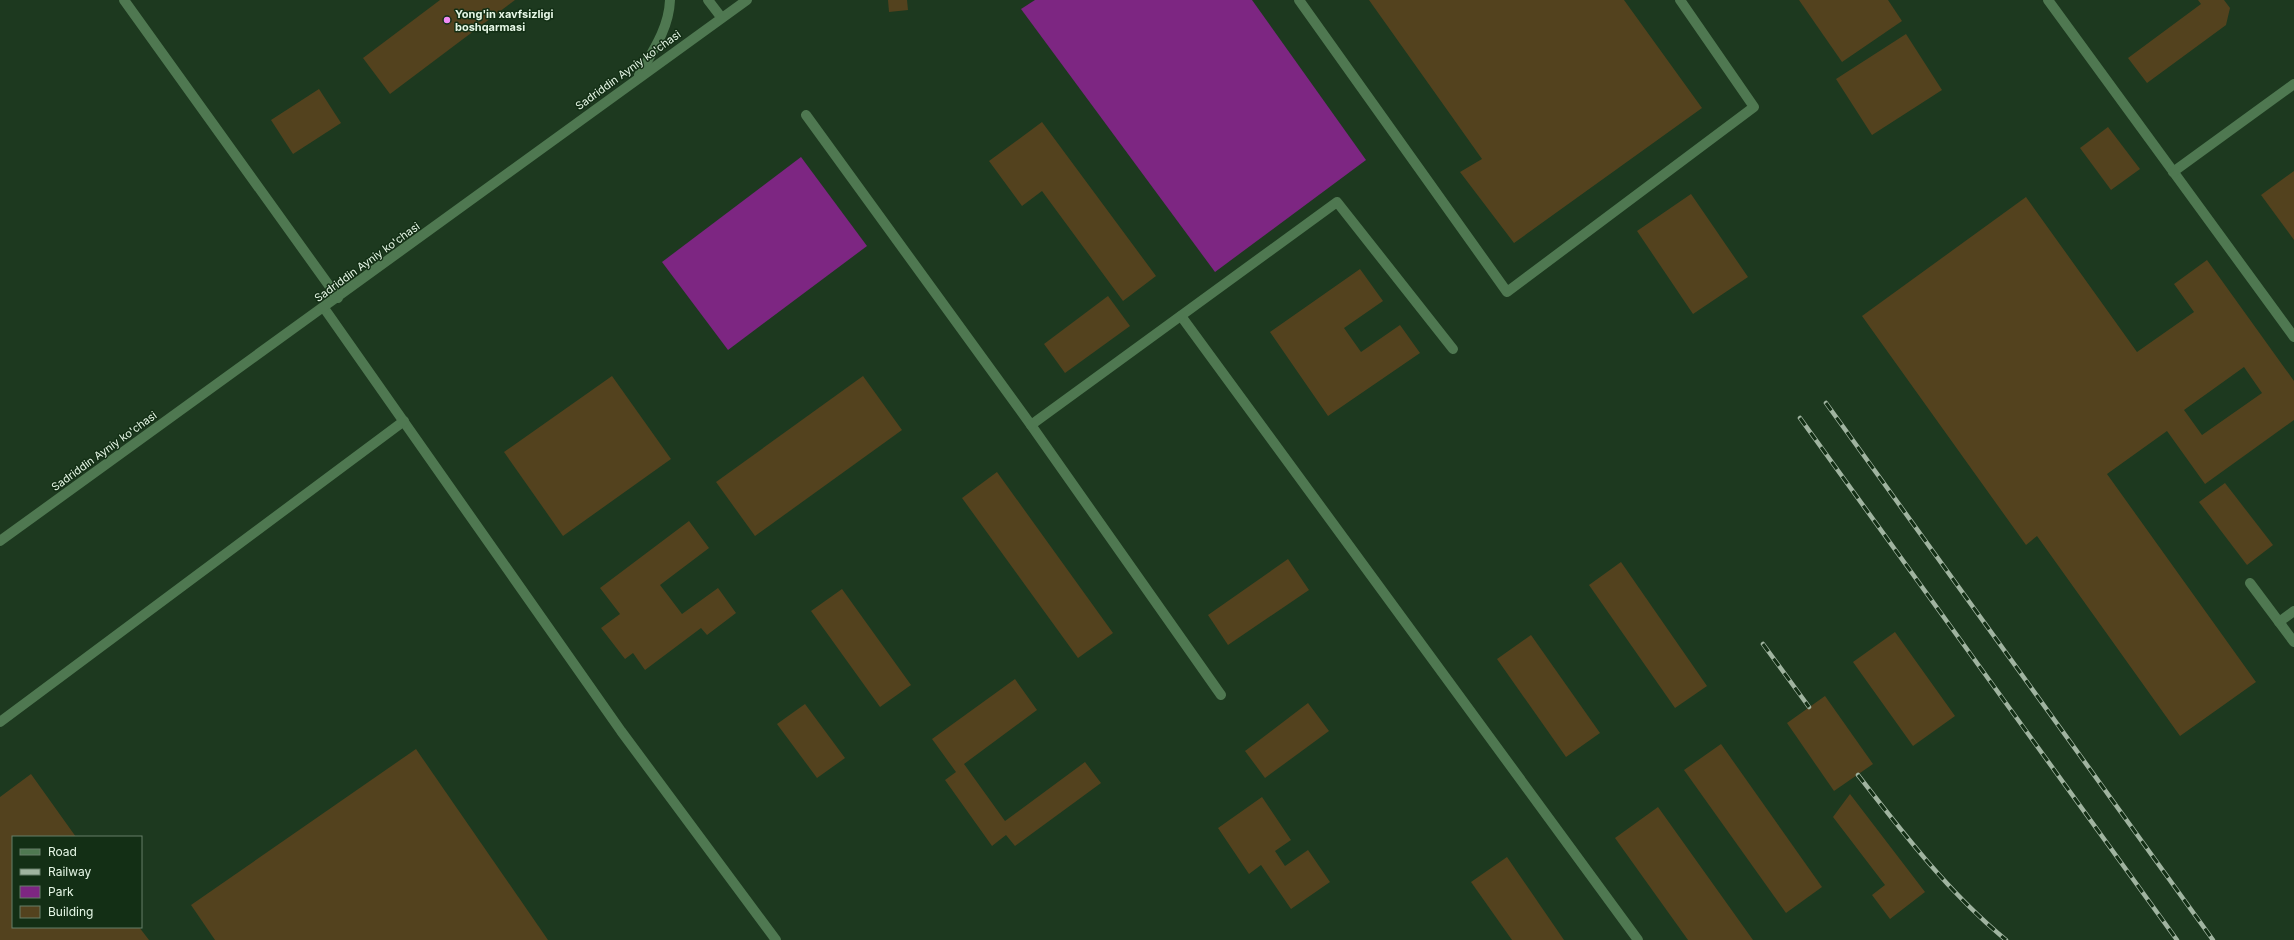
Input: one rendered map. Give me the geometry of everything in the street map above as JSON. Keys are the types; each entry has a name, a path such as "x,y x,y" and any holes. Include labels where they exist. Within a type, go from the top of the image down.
{"street":[{"path":"124,0 338,298"},
{"path":"637,78 662,36 670,12 670,0"},
{"path":"708,0 721,17"},
{"name":"Sadriddin Ayniy ko'chasi","path":"0,541 338,298 721,17 733,4 747,0"},
{"path":"1298,0 1507,292 1754,107 1680,0"},
{"path":"2048,0 2294,337"},
{"path":"2173,172 2294,84"},
{"path":"806,116 1031,425 1221,695"},
{"path":"1031,425 1338,202 1453,348"},
{"path":"324,308 621,731 776,940"},
{"path":"1181,316 1638,940"},
{"path":"0,722 404,421"},
{"path":"2250,583 2294,642"},
{"path":"2279,622 2294,611"}],"green space":[{"path":"1035,0 1252,0 1366,160 1215,272 1021,9"},
{"path":"801,157 867,246 728,350 662,262"}],"building":[{"path":"440,0 515,0 390,94 363,58"},
{"path":"888,0 907,0 908,10 889,12"},
{"path":"1369,0 1624,0 1702,108 1514,243 1460,172 1482,159"},
{"path":"1799,0 1888,0 1902,21 1842,62"},
{"path":"2198,0 2224,0 2230,8 2226,25 2147,83 2128,58 2201,4"},
{"path":"1906,34 1942,90 1872,135 1836,79"},
{"path":"319,89 341,123 293,154 271,120"},
{"path":"1042,122 1156,276 1123,301 1042,191 1022,206 989,161"},
{"path":"2108,127 2140,169 2111,190 2080,148"},
{"path":"2294,171 2294,240 2261,195"},
{"path":"1691,194 1748,277 1693,314 1637,231"},
{"path":"2026,197 2137,352 2194,312 2174,284 2207,260 2294,381 2294,420 2205,484 2167,431 2107,474 2256,682 2180,736 2037,536 2026,545 1862,316","holes":["2244,367 2262,393 2202,435 2184,410"]},
{"path":"1360,269 1383,301 1344,328 1361,352 1400,325 1420,353 1328,416 1270,332"},
{"path":"1108,296 1130,326 1065,373 1044,344"},
{"path":"612,376 671,459 563,536 504,452"},
{"path":"863,376 902,430 755,536 716,482"},
{"path":"997,472 1113,633 1078,658 962,498"},
{"path":"2225,483 2273,545 2247,565 2199,502"},
{"path":"689,521 709,548 660,585 682,614 718,588 736,613 707,635 701,628 645,670 633,653 625,659 601,628 620,614 600,588"},
{"path":"1288,559 1309,590 1228,645 1208,615"},
{"path":"1621,562 1707,686 1675,708 1589,585"},
{"path":"842,589 911,685 880,707 811,611"},
{"path":"1895,632 1955,716 1913,746 1853,662"},
{"path":"1531,635 1600,733 1566,757 1497,659"},
{"path":"1015,679 1037,710 964,764 1005,821 1085,762 1101,783 1015,846 1006,835 992,846 945,780 956,772 932,739"},
{"path":"1825,696 1873,764 1834,791 1787,723"},
{"path":"1308,703 1329,731 1265,778 1245,751"},
{"path":"805,704 845,758 817,778 777,724"},
{"path":"1721,744 1822,887 1786,913 1684,770"},
{"path":"416,749 548,940 215,940 191,905"},
{"path":"31,774 75,836 12,836 12,928 140,928 149,940 0,940 0,797"},
{"path":"1850,794 1925,892 1890,919 1872,895 1885,885 1833,817"},
{"path":"1262,797 1291,840 1275,851 1285,866 1308,850 1330,882 1291,909 1261,865 1249,874 1218,828"},
{"path":"1658,807 1753,940 1688,940 1615,838"},
{"path":"1507,857 1564,940 1512,940 1471,882"}],"railway":[{"path":"1826,403 2213,940"},
{"path":"1800,418 2177,940"},
{"path":"1763,644 1809,707"},
{"path":"1858,775 1928,862 1965,903 2006,940"}],"place":[{"name":"Yong'in xavfsizligi boshqarmasi","path":"447,20"}]}
